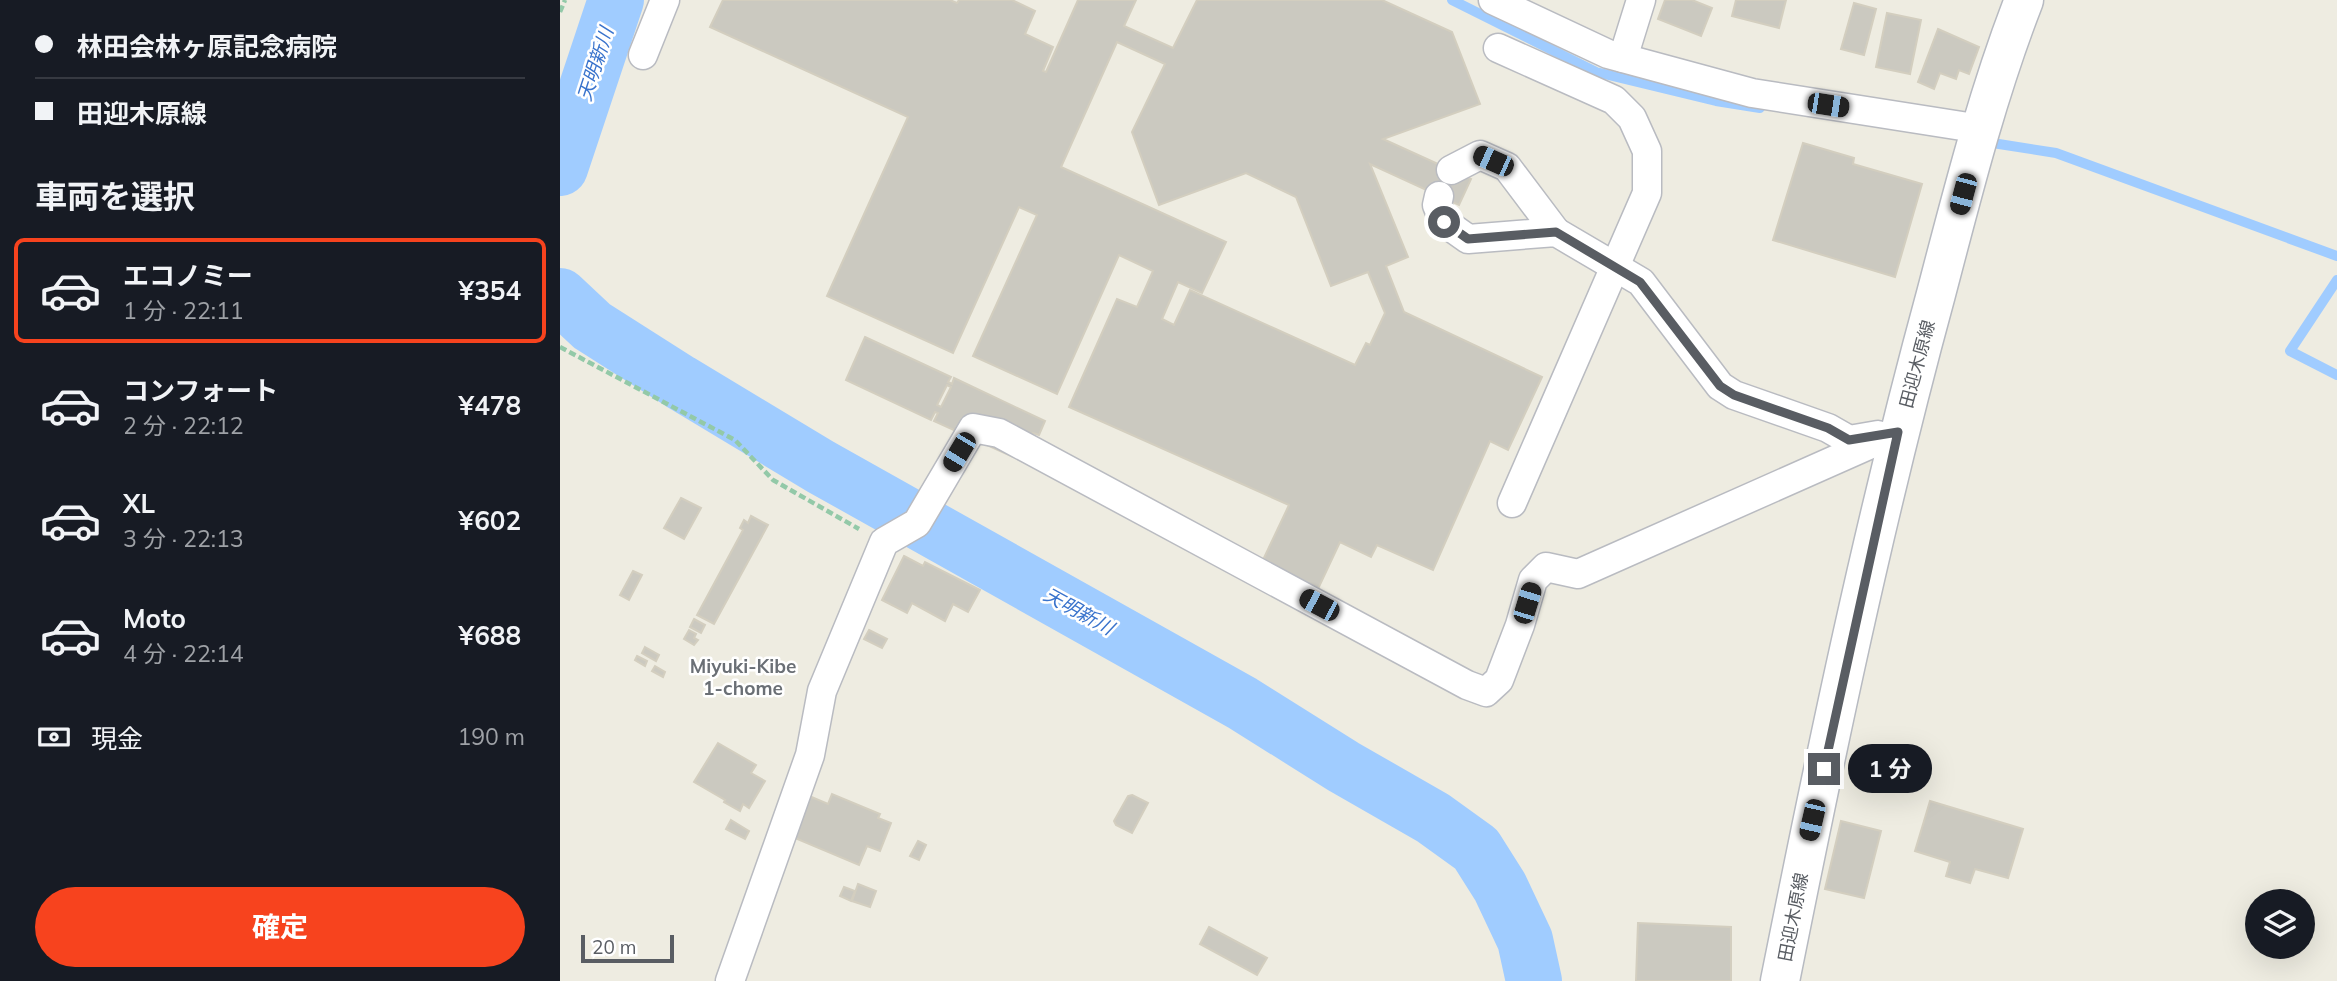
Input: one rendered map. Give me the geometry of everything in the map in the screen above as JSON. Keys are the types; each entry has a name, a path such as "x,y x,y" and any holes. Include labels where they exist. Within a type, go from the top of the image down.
{"main road":[{"name":"田迎木原線","path":"1780,981 1898,432 1981,129 2024,0"}],"street":[{"path":"643,55 666,0"},
{"path":"1493,0 1608,54 1752,93 1981,129"},
{"path":"1623,58 1641,0"},
{"path":"1498,48 1614,100 1632,118 1647,151 1647,193 1512,503"},
{"path":"1451,170 1480,155 1507,167 1556,232 1640,282 1720,386 1734,395 1828,428 1849,440 1898,432"},
{"path":"1439,196 1437,205 1444,222 1468,239 1556,232"},
{"path":"730,981 810,755 822,691 884,542 917,523 972,428 999,433 1466,685 1486,692 1499,680 1520,625 1533,580 1546,567 1578,574 1898,432"}],"path":[{"path":"560,12 565,0"},
{"path":"560,347 735,440 773,480 884,542"}],"building":[{"path":"723,0 950,0 957,3 959,0 1012,0 1035,11 1025,34 1053,47 1043,71 1046,72 1078,0 1136,0 1124,26 1173,48 1197,0 1382,0 1452,32 1480,104 1383,139 1471,179 1459,205 1370,164 1408,257 1386,266 1404,312 1542,377 1508,450 1490,441 1433,570 1377,545 1371,557 1340,542 1318,589 1262,562 1289,505 1069,407 1117,299 1137,307 1153,271 1119,255 1057,394 973,356 1037,215 1019,207 953,353 827,296 908,117 710,27","holes":["1117,42 1165,64 1132,132 1159,205 1246,173 1296,197 1331,286 1368,272 1385,313 1370,345 1366,343 1355,365 1190,290 1174,325 1162,319 1178,282 1202,293 1226,242 1061,167"]},
{"path":"1665,0 1692,0 1712,8 1701,36 1658,19"},
{"path":"1736,0 1786,0 1779,28 1732,16"},
{"path":"1854,3 1876,9 1864,55 1841,49"},
{"path":"1887,13 1921,20 1910,74 1876,67"},
{"path":"1938,29 1979,47 1969,74 1959,70 1956,79 1940,73 1934,89 1918,82"},
{"path":"1803,143 1854,158 1853,164 1922,184 1895,277 1773,240"},
{"path":"865,337 951,377 948,382 952,384 954,378 1045,421 1039,435 1033,433 1024,462 934,421 938,413 935,412 931,420 846,380","holes":["947,385 951,387 941,407 937,405"]},
{"path":"681,498 701,508 684,539 664,528"},
{"path":"751,516 768,525 714,624 697,615 743,530 740,528 744,520 748,523"},
{"path":"904,556 923,566 925,562 980,590 968,612 953,604 945,621 912,603 907,613 882,600"},
{"path":"633,571 642,575 629,600 620,595"},
{"path":"694,619 705,625 701,633 690,627"},
{"path":"689,630 696,634 694,638 698,640 694,645 684,639"},
{"path":"869,630 887,639 882,648 864,639"},
{"path":"645,647 659,655 656,661 642,653"},
{"path":"637,656 647,661 645,666 635,660"},
{"path":"655,666 665,672 663,677 652,671"},
{"path":"718,743 756,765 751,773 765,781 749,808 743,804 740,811 694,782"},
{"path":"802,793 828,804 832,794 880,814 878,818 891,823 880,851 867,846 859,865 790,836"},
{"path":"1132,795 1148,803 1132,833 1116,825 1114,821 1128,796"},
{"path":"1930,801 2023,829 2008,878 1975,869 1970,883 1946,876 1950,862 1915,851"},
{"path":"731,820 749,831 745,839 726,829"},
{"path":"1841,821 1881,831 1864,898 1825,889"},
{"path":"918,841 926,845 919,860 910,856"},
{"path":"858,884 876,891 870,907 852,901"},
{"path":"844,887 855,891 851,901 840,896"},
{"path":"1638,923 1731,927 1731,981 1636,981"},
{"path":"1209,927 1267,958 1257,975 1200,944"}],"waterway":[{"name":"天明新川","path":"560,168 616,0"},
{"path":"1452,0 1596,72 1716,101 1760,108"},
{"path":"1986,142 2056,153 2337,256"},
{"path":"2337,280 2290,351 2337,375"},
{"name":"天明新川","path":"560,296 592,326 821,467 1242,703 1344,767 1433,818 1476,849 1500,887 1525,940 1534,981"}],"district":[{"name":"Miyuki-Kibe 1-chome","path":"743,677"}],"route":[{"path":"1444,222 1468,239 1503,234 1556,232 1640,282 1720,386 1734,395 1828,428 1849,440 1898,432 1824,769"}]}
